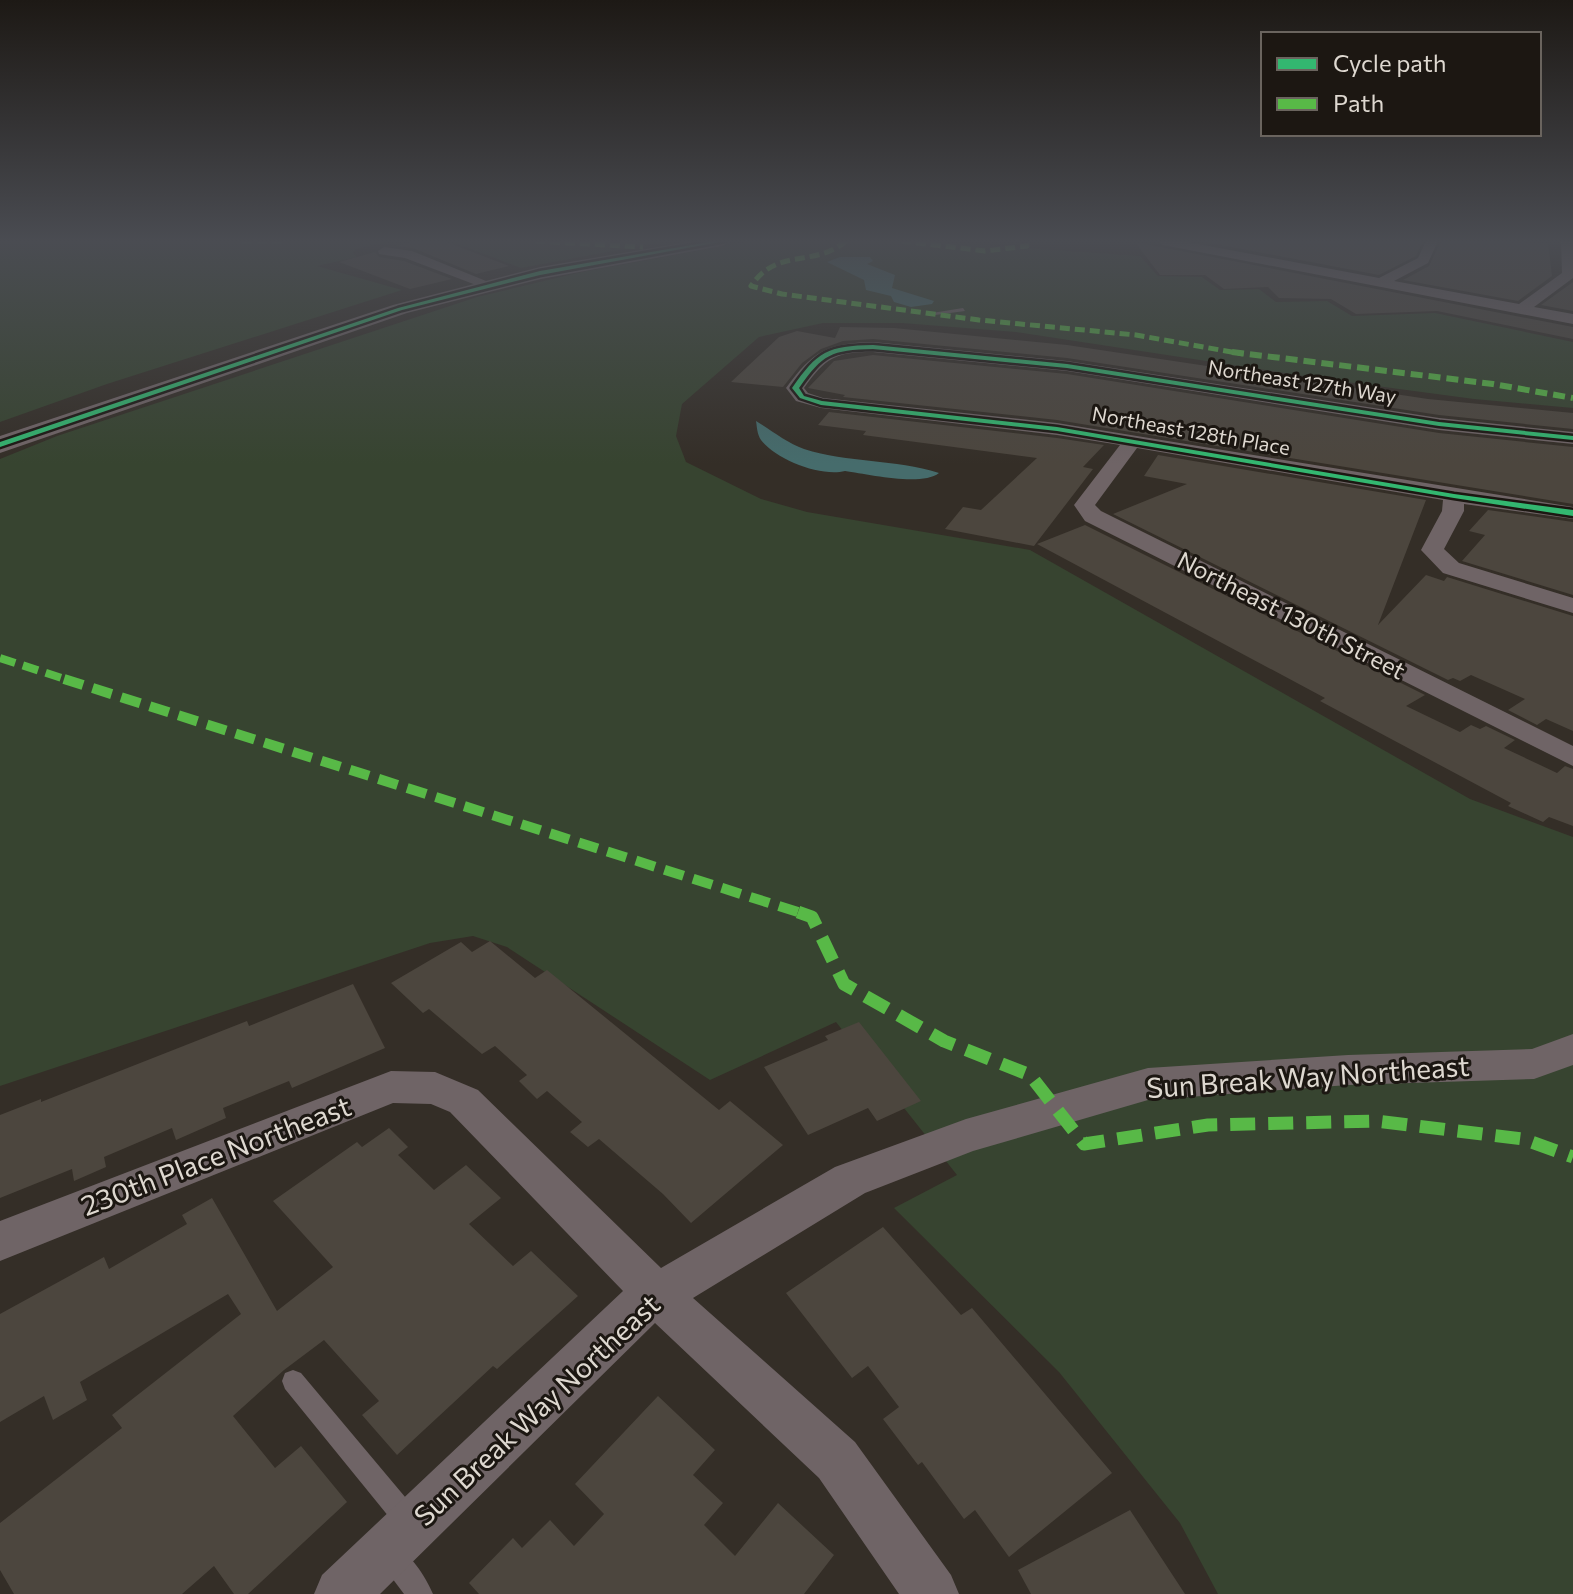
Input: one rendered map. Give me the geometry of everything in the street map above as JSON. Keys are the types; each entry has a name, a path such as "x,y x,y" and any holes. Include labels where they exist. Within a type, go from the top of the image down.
{"street":[{"path":"0,445 306,340 388,315"},
{"name":"Northeast 127th Way","path":"802,397 795,388 818,356 834,350 873,347 1009,359 1439,424 1573,438"},
{"name":"Northeast 128th Place","path":"802,397 821,403 1003,421 1573,513"},
{"name":"Northeast 130th Street","path":"1132,442 1084,505 1093,516 1573,757"},
{"path":"1454,496 1453,511 1432,550 1451,568 1573,606"},
{"name":"Sun Break Way Northeast","path":"341,1594 642,1304 850,1180 966,1136 1148,1084 1348,1070 1534,1064 1573,1049"},
{"name":"230th Place Northeast","path":"0,1241 391,1087 435,1088 464,1101 657,1295"},
{"path":"657,1295 837,1460 932,1594"}],"lane":[{"path":"293,1381 399,1538 420,1594"}],"green space":[{"path":"0,315 322,315 107,384 0,422"},
{"path":"421,315 1446,315 1573,342 1573,408 1474,399 1324,379 1016,332 902,323 823,323 759,337 682,404 676,436 686,462 761,499 807,512 1030,550 1470,799 1573,837 1573,1594 1218,1594 1180,1523 1059,1372 894,1208 957,1175 836,1022 710,1080 507,947 473,936 430,943 0,1086 0,459 57,436"}],"water":[{"path":"756,421 804,449 939,473 931,477 907,479 812,469 788,460 768,447 760,438"}],"building":[{"path":"1458,315 1513,315 1573,327 1573,339"},
{"path":"840,327 894,328 1067,345 1428,399 1573,413 1573,429 1439,415 1067,358 873,339 843,341 821,349 802,363 783,387 731,382 779,337 797,331 835,338"},
{"path":"873,355 1067,374 1439,433 1573,447 1573,504 1057,420 843,397 845,395 808,388 834,361"},
{"path":"829,412 1104,445 1083,467 1093,469 1034,546 945,529 963,507 981,510 1037,458 863,435 866,431 818,425"},
{"path":"1158,455 1426,500 1378,625 1426,575 1444,581 1447,577 1573,616 1573,731 1546,719 1537,725 1508,710 1525,699 1471,675 1460,681 1453,678 1448,680 1113,514 1187,484 1144,476"},
{"path":"1488,510 1573,522 1573,595 1462,561 1485,535 1469,531"},
{"path":"1085,525 1425,695 1406,706 1460,732 1471,725 1480,729 1486,726 1515,740 1504,748 1557,773 1565,766 1573,769 1573,826 1549,817 1543,822 1508,806 1511,803 1320,701 1325,698 1037,544"},
{"path":"490,941 535,978 547,970 719,1110 730,1101 783,1145 691,1223 663,1194 599,1139 588,1147 570,1132 582,1122 547,1091 537,1099 519,1081 527,1075 495,1046 482,1054 429,1009 423,1013 391,983 461,942 472,952"},
{"path":"353,984 385,1048 292,1088 289,1081 223,1108 226,1118 176,1140 172,1128 104,1157 106,1167 74,1181 72,1169 0,1198 0,1115 41,1099 41,1102 247,1021 249,1026"},
{"path":"859,1022 921,1101 877,1121 868,1108 808,1135 764,1067 828,1040 825,1036"},
{"path":"389,1128 408,1147 398,1155 434,1190 466,1165 501,1198 469,1224 513,1266 531,1251 578,1296 497,1369 493,1366 397,1455 362,1415 379,1401 324,1340 284,1370 233,1416 275,1468 301,1446 347,1502 248,1594 234,1594 214,1566 182,1594 14,1594 0,1570 0,1523 122,1428 112,1415 241,1314 228,1294 80,1382 87,1400 53,1420 44,1396 0,1422 0,1314 104,1257 109,1269 187,1224 182,1215 212,1198 277,1311 333,1267 273,1201 357,1142 362,1147"},
{"path":"883,1227 961,1315 972,1308 1112,1473 1009,1557 975,1510 964,1519 922,1462 918,1465 883,1419 899,1407 868,1366 852,1378 786,1293"},
{"path":"658,1396 715,1450 693,1475 723,1503 704,1525 735,1556 778,1503 834,1555 804,1594 479,1594 469,1583 513,1538 522,1548 550,1520 574,1546 604,1514 575,1484"},
{"path":"1130,1510 1185,1594 1031,1594 1018,1570"}],"marked path":[{"path":"944,315 1136,335 1272,359 1493,384 1573,398"},
{"path":"0,658 812,917 844,984 944,1041 1030,1075 1084,1144 1208,1125 1376,1121 1523,1139 1573,1157"}],"cycle path":[{"path":"0,445 381,315"},
{"path":"1573,438 1439,424 1067,366 873,347 845,348 826,354 795,388 802,397 821,403 1057,429 1573,513"}]}
